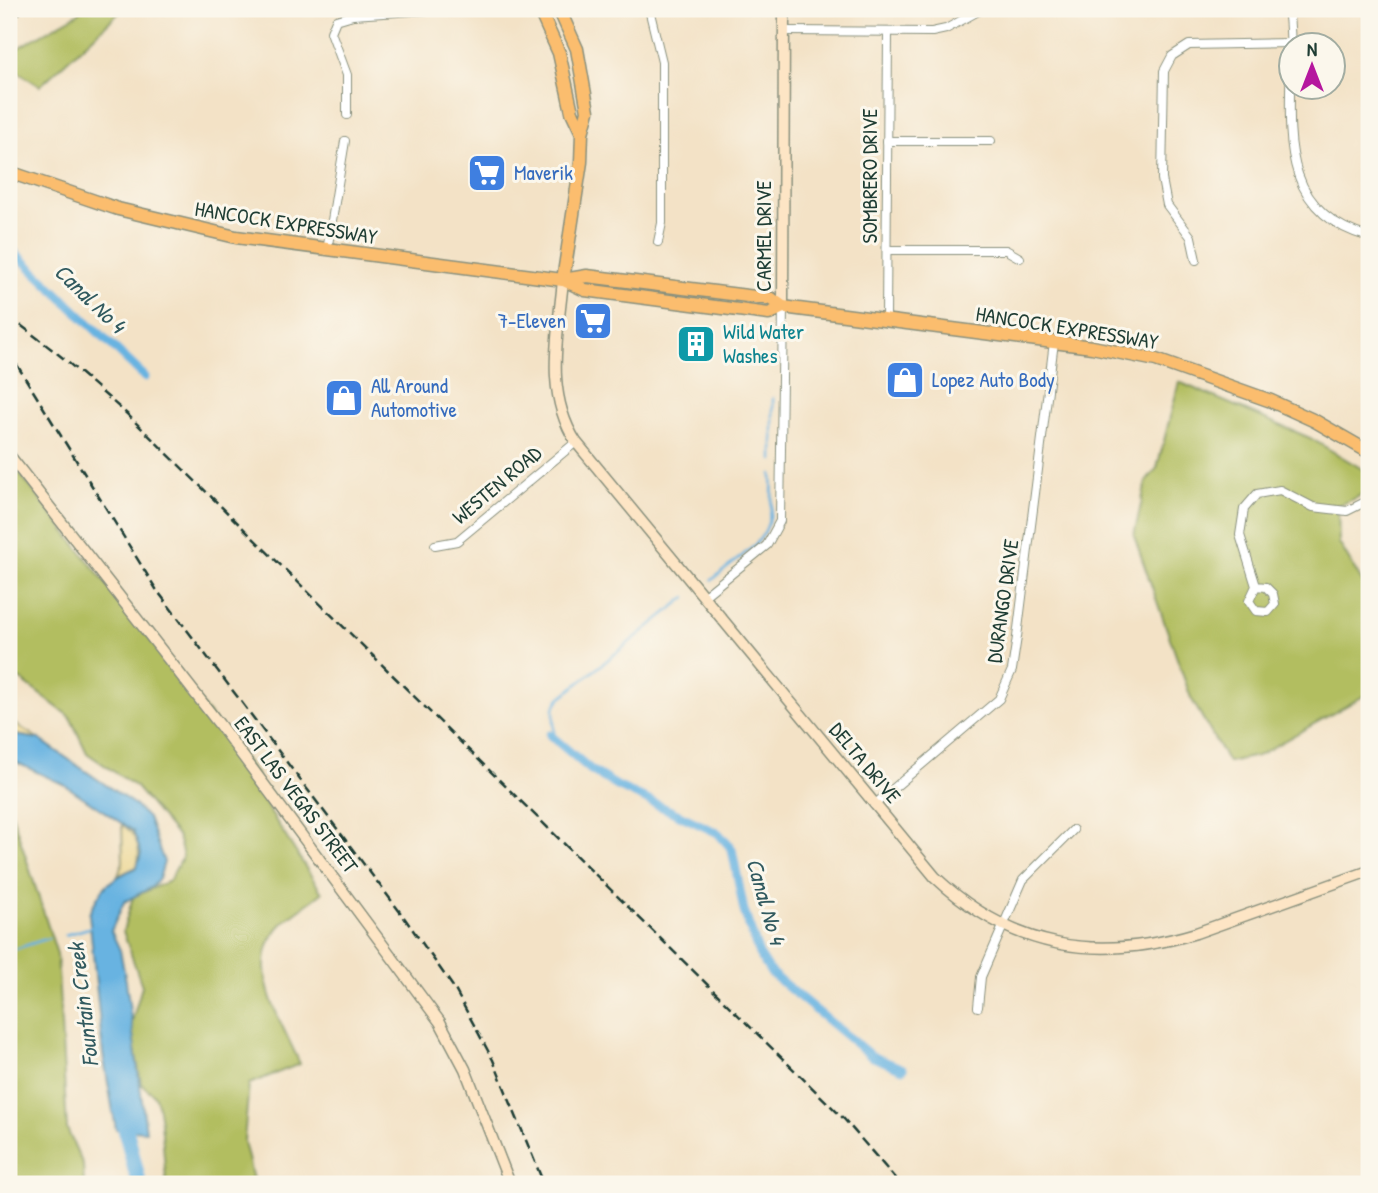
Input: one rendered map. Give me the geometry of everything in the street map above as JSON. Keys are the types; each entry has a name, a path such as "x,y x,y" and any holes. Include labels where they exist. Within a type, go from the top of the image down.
{"main road":[{"path":"9,14 15,9"},
{"path":"539,9 559,53 572,112 582,132"},
{"path":"559,9 569,28 582,67 588,111 582,132 581,162 564,280"},
{"name":"CARMEL DRIVE","path":"783,307 784,9"},
{"name":"HANCOCK EXPRESSWAY","path":"9,172 167,223 327,251 564,280 585,290 769,313 783,307 1054,342 1136,356 1223,382 1315,421 1369,452"},
{"name":"DELTA DRIVE","path":"564,280 554,382 560,410 576,442 935,877 974,910 1001,926 1030,936 1079,947 1142,946 1196,933 1369,871"},
{"name":"EAST LAS VEGAS STREET","path":"9,455 211,713 440,1022 465,1069 510,1184"}],"street":[{"path":"347,115 347,75 331,32 336,20 353,15 444,9"},
{"path":"649,9 662,62 662,223 658,242"},
{"path":"784,31 932,32 946,29 982,9"},
{"path":"1288,9 1289,32"},
{"name":"SOMBRERO DRIVE","path":"886,321 888,32"},
{"path":"1196,260 1191,237 1174,217 1163,192 1162,81 1166,62 1178,49 1189,44 1276,43"},
{"path":"1290,102 1290,145 1298,175 1320,209 1336,222 1369,237"},
{"path":"327,251 345,141"},
{"path":"887,141 991,141"},
{"path":"887,250 1006,250 1020,258"},
{"name":"CARMEL DRIVE","path":"703,597 767,545 780,521 783,307"},
{"name":"DURANGO DRIVE","path":"874,805 999,699 1008,683 1020,614 1054,342"},
{"name":"WESTEN ROAD","path":"435,545 457,541 576,442"},
{"path":"1256,586 1240,535 1244,509 1257,494 1280,490 1313,507 1347,510 1369,500"},
{"path":"978,1007 981,977 1023,880 1073,830"}],"green space":[{"path":"81,9 123,9 40,86 9,66 9,53 79,13"},
{"path":"1179,382 1310,438 1369,473 1367,487 1361,495 1338,505 1339,543 1369,593 1369,693 1257,756 1228,762 1191,698 1134,536 1146,482 1157,468"},
{"path":"9,460 256,774 267,807 322,893 279,927 269,943 265,960 270,996 300,1064 249,1084 244,1141 254,1184 167,1184 157,1101 141,1084 131,1025 142,986 123,931 133,897 169,881 183,856 178,837 136,787 87,753 70,717 9,671"},
{"path":"9,805 57,954 67,1129 83,1165 84,1184 9,1184"}],"sand":[{"path":"9,720 39,739 9,734"},
{"path":"122,824 135,838 139,854 137,867 118,876 123,862"}],"water":[{"path":"9,734 39,739 132,803 148,818 164,862 159,879 152,887 124,902 111,931 120,950 126,981 146,1131 116,1129 103,1054 89,914 107,884 137,867 141,853 133,831 65,785 9,759"}],"waterway":[{"name":"Canal No 4","path":"9,247 145,377"},
{"path":"773,398 773,460"},
{"path":"712,580 753,547 761,537 771,513 772,474"},
{"path":"554,739 554,708 560,698 686,597"},
{"name":"Canal No 4","path":"550,735 591,770 617,786 718,833 732,849 744,911 759,954 771,973 871,1056 903,1069"},
{"path":"65,935 92,927"},
{"path":"9,951 49,938"},
{"name":"Fountain Creek","path":"121,1110 139,1184"}],"railway":[{"path":"9,316 63,358 127,414 844,1119 900,1184"},
{"path":"9,352 156,589 403,916 454,988 493,1060 544,1184"}],"place":[{"name":"Maverik","path":"487,173"},
{"name":"7-Eleven","path":"593,321"},
{"name":"Wild Water Washes","path":"696,344"},
{"name":"Lopez Auto Body","path":"905,380"},
{"name":"All Around Automotive","path":"344,398"}]}
